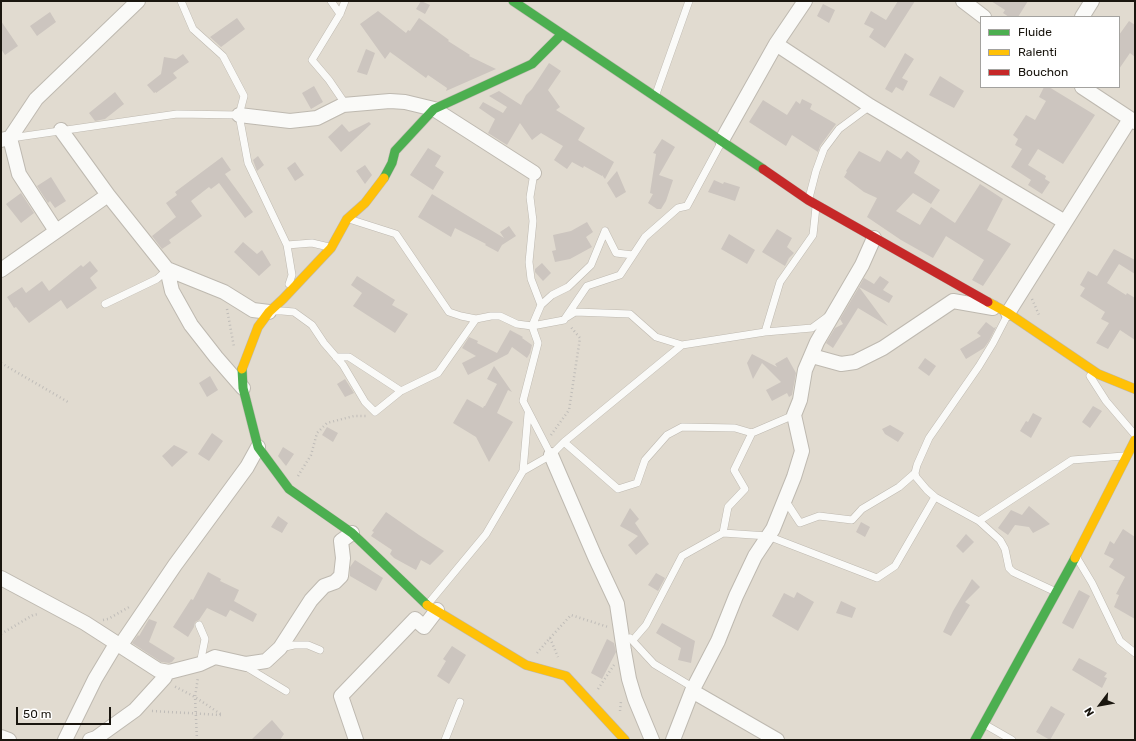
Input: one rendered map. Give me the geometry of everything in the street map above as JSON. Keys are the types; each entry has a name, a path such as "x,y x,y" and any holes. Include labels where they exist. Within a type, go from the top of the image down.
{"street":[{"path":"56,231 19,174 6,139 36,99 138,1"},
{"path":"513,1 722,140 812,203 1004,311 1098,374 1135,388"},
{"path":"722,140 776,44 805,1"},
{"path":"963,1 983,16"},
{"path":"1083,16 1092,1"},
{"path":"562,34 532,64 434,109 395,151 392,163 385,176 365,203 347,219 331,248 269,312 258,327 242,370 243,388 258,447 290,489 352,533 432,607 526,665 566,676 625,740"},
{"path":"776,44 870,106 1065,222"},
{"path":"1004,311 1029,281 1065,222 1132,120 1084,88"},
{"path":"239,115 290,121 317,118 346,105 390,101 405,102 434,109 534,173"},
{"path":"61,130 108,195 167,270 172,291 191,325 243,388"},
{"path":"1,270 108,195"},
{"path":"673,740 693,689 718,641 736,596 755,556 773,529 785,500 802,452 794,415 800,400 805,370 817,342 862,265 874,238"},
{"path":"167,270 224,292 253,310 269,312"},
{"path":"812,356 841,364 855,362 883,348 953,301 1004,311"},
{"path":"975,740 1076,556 1135,440"},
{"path":"65,740 95,679 175,565 247,467 258,447"},
{"path":"548,450 617,604 624,651 635,699 652,740"},
{"path":"1,578 85,623 158,670 169,672 200,664 215,657 246,664 266,661 280,648 311,600 324,586 335,582 341,576 343,558 341,541 352,533"},
{"path":"356,740 341,696 416,619 424,627 432,607"},
{"path":"90,740 96,738 135,710 165,677"},
{"path":"693,689 777,740"},
{"path":"1,737 9,740"}],"lane":[{"path":"181,1 193,29 223,56 244,96 239,115 248,163 287,245 292,275 283,299"},
{"path":"330,1 340,14"},
{"path":"345,1 340,14 312,60 329,80 346,105"},
{"path":"655,96 689,1"},
{"path":"765,332 780,282 813,235 812,203 816,171 824,149 839,129 870,106"},
{"path":"6,139 177,114 239,115"},
{"path":"564,320 587,286 620,275 645,237 678,208 687,206 722,140"},
{"path":"534,173 530,197 533,221 529,262 531,278 542,305"},
{"path":"347,219 396,234 449,312 476,319 500,316 517,324 532,326 564,320 575,312 630,314 656,337 682,345 765,332 812,328 836,311"},
{"path":"548,450 523,401 538,343 532,326 542,305 552,295 568,287 591,265 606,231 616,253 633,255"},
{"path":"287,245 312,243 331,248"},
{"path":"105,304 157,279 167,270"},
{"path":"785,500 800,523 819,516 852,520 862,508 899,487 915,473 929,438 979,366 993,343 1004,311"},
{"path":"269,312 294,312 312,324 342,365 365,402 375,412 401,391 438,373 476,319"},
{"path":"432,607 486,534 523,471 548,450 564,442 682,345"},
{"path":"336,357 349,357 401,391"},
{"path":"1082,364 1106,401 1135,435"},
{"path":"523,471 528,412"},
{"path":"564,442 618,489 637,483 645,460 667,435 682,427 735,428 752,433 794,415"},
{"path":"723,533 728,506 745,488 734,470 752,433"},
{"path":"980,521 1072,460 1126,456"},
{"path":"915,473 916,477 935,497 980,521 1000,540 1008,558 1009,568 1014,572 1056,592"},
{"path":"633,640 646,625 682,556 723,533 768,536 877,578 895,566 935,497"},
{"path":"1076,556 1092,583 1120,640 1135,653"},
{"path":"199,625 205,639 200,664"},
{"path":"621,632 633,640 654,664 693,689"},
{"path":"280,648 308,644 320,650"},
{"path":"237,662 286,692"},
{"path":"445,740 460,702"},
{"path":"984,724 1012,740"}],"path":[{"path":"1029,281 1033,302 1040,316"},
{"path":"224,292 233,345 242,370"},
{"path":"548,450 569,410 580,338 564,320"},
{"path":"1,364 68,402"},
{"path":"290,489 310,455 317,433 327,423 354,416 365,417 375,412"},
{"path":"85,623 108,619 132,606"},
{"path":"1,634 33,615 40,613"},
{"path":"550,638 571,616 621,632"},
{"path":"590,702 624,651"},
{"path":"197,740 196,697 200,664"},
{"path":"135,710 222,715 196,697"}],"building":[{"path":"421,1 430,5 425,14 416,9"},
{"path":"898,1 915,1 885,48 869,37 874,29 864,24 871,11 886,20"},
{"path":"991,1 1028,1 1019,16 1008,16 1003,13 1005,10"},
{"path":"823,4 835,10 829,23 817,16"},
{"path":"378,11 406,33 408,30 410,31 419,18 449,40 448,41 470,55 469,56 496,69 446,91 447,88 428,75 426,78 390,52 385,59 360,24"},
{"path":"50,12 56,22 37,36 30,26"},
{"path":"237,18 245,29 221,47 210,37"},
{"path":"1,21 18,46 5,55 1,49"},
{"path":"1129,21 1135,25 1135,57 1130,53 1120,68 1120,34"},
{"path":"366,49 375,53 367,75 357,72"},
{"path":"905,53 914,59 902,78 908,81 903,91 896,87 892,93 885,89"},
{"path":"183,54 189,62 173,73 177,78 154,93 147,85 161,74 164,57 176,59"},
{"path":"549,63 561,71 548,90 560,107 556,110 585,128 578,140 614,162 605,179 602,175 572,162 567,169 554,160 563,146 541,133 532,140 520,123 507,145 488,133 495,119 479,108 483,102 503,113 507,107 489,96 499,91 521,105 526,95 532,89"},
{"path":"940,76 964,91 954,108 929,95"},
{"path":"314,86 323,102 311,109 302,93"},
{"path":"1044,88 1051,88 1095,115 1063,164 1038,149 1028,165 1046,176 1045,179 1050,182 1042,194 1028,185 1031,180 1011,167 1022,149 1015,145 1018,139 1013,135 1026,115 1035,120 1046,101 1039,97"},
{"path":"115,92 124,104 105,119 95,121 89,113"},
{"path":"802,99 812,104 810,109 836,124 820,146 818,152 792,135 786,146 749,122 763,100 787,115 796,101 800,104"},
{"path":"369,122 371,124 341,152 328,137 342,124 349,132"},
{"path":"662,139 675,147 659,175 673,180 666,201 661,209 657,209 648,203 653,194 650,193 656,154 653,153"},
{"path":"428,148 441,156 435,166 444,172 433,190 410,175"},
{"path":"887,150 901,159 907,151 920,161 914,173 940,190 931,204 913,193 896,211 920,225 931,207 955,223 980,184 1003,199 987,230 1011,244 983,286 972,280 984,260 946,236 933,258 901,240 867,217 877,198 864,192 844,177 847,172 846,171 859,151 880,162"},
{"path":"258,156 264,165 257,171 253,160"},
{"path":"222,157 231,170 225,174 253,212 245,218 219,183 211,189 209,187 191,201 202,216 169,240 171,243 162,249 152,236 176,217 166,203 177,195 175,192"},
{"path":"295,162 304,175 295,181 287,168"},
{"path":"365,165 372,175 365,184 356,171"},
{"path":"617,171 626,192 616,198 607,183"},
{"path":"51,177 66,201 55,208 50,201 48,203 37,186"},
{"path":"714,180 723,184 724,182 740,187 735,201 708,192"},
{"path":"21,193 34,213 21,223 6,204"},
{"path":"432,194 504,238 500,232 509,226 516,236 502,245 498,252 455,228 451,237 418,217"},
{"path":"587,222 593,232 586,237 592,247 570,259 555,262 552,251 556,250 553,235 571,231"},
{"path":"777,229 792,238 787,247 794,253 789,258 785,266 762,252"},
{"path":"729,234 755,250 747,264 721,249"},
{"path":"243,242 257,254 262,250 271,265 259,276 234,252"},
{"path":"1114,249 1135,260 1135,274 1119,264 1107,283 1126,295 1127,293 1135,298 1135,340 1120,330 1108,349 1096,343 1109,323 1101,319 1105,312 1080,296 1085,288 1080,285 1088,271 1097,276"},
{"path":"90,261 98,271 90,278 97,288 67,309 61,300 29,323 16,307 14,308 7,297 22,287 26,293 42,281 49,291 81,265 83,267"},
{"path":"542,263 551,273 543,281 535,272 535,269"},
{"path":"357,276 395,300 392,305 408,314 395,333 353,306 362,293 351,285"},
{"path":"880,276 889,282 883,290 893,296 889,303 859,287 864,278 874,284"},
{"path":"859,287 888,326 858,308 833,348 826,343 835,328 843,324 840,319"},
{"path":"986,322 994,328 996,327 989,341 984,348 966,359 960,349 981,336 977,333"},
{"path":"510,330 523,337 522,338 532,345 527,358 512,347 508,354 468,375 462,363 476,356 462,348 469,337 478,341 477,343 497,353"},
{"path":"752,354 777,367 775,364 787,357 796,373 792,395 789,397 787,393 772,401 766,390 781,382 762,363 753,379 747,363"},
{"path":"925,358 936,366 929,376 918,368"},
{"path":"494,366 512,392 508,390 497,413 513,422 489,462 476,437 453,423 467,399 483,408 485,406 497,384 487,379"},
{"path":"210,376 218,390 207,397 199,383"},
{"path":"345,379 354,393 345,397 337,384"},
{"path":"1093,406 1102,411 1090,428 1082,422"},
{"path":"1033,413 1042,418 1031,438 1020,431 1026,421 1028,422"},
{"path":"890,425 904,433 898,442 885,434 882,429"},
{"path":"327,427 338,433 333,442 322,435"},
{"path":"212,433 223,441 209,461 198,454"},
{"path":"174,445 188,452 172,467 162,456"},
{"path":"283,447 294,454 286,466 278,456"},
{"path":"1029,506 1050,524 1033,533 1029,527 1015,525 1008,535 998,528 1011,510 1022,515"},
{"path":"630,508 639,519 635,523 649,544 636,555 628,545 638,536 620,526"},
{"path":"386,512 444,551 430,565 421,560 416,570 394,558 390,554 392,550 371,536 374,532 372,531"},
{"path":"278,516 288,523 282,533 271,527"},
{"path":"861,522 870,527 865,537 856,532"},
{"path":"1123,529 1135,537 1135,619 1114,607 1119,595 1116,594 1125,577 1109,567 1114,559 1104,554 1110,541 1114,544"},
{"path":"966,534 974,542 963,553 956,546"},
{"path":"355,560 383,578 376,591 350,576 350,567"},
{"path":"208,572 221,579 220,581 239,590 234,601 257,614 253,622 230,610 226,617 207,608 199,620 195,622 194,627 188,637 173,627 191,599 193,600"},
{"path":"656,573 665,578 658,591 648,585"},
{"path":"972,579 980,587 965,602 970,605 951,636 943,632 953,611"},
{"path":"1079,590 1090,596 1073,629 1062,623"},
{"path":"797,592 814,602 798,631 772,616 784,593 794,598"},
{"path":"841,601 856,608 852,618 836,613"},
{"path":"149,619 157,622 149,642 175,658 172,662 161,662 132,643 138,635 139,636"},
{"path":"662,623 695,641 691,663 678,660 681,648 656,633"},
{"path":"607,639 614,643 616,652 602,679 591,673"},
{"path":"452,646 466,655 449,684 437,676 446,661 443,659"},
{"path":"1079,658 1107,673 1104,677 1107,678 1102,688 1072,670"},
{"path":"1051,706 1065,714 1050,740 1036,732"},
{"path":"272,720 284,734 280,740 251,740"}],"traffic: fast":[{"path":"513,1 763,169"},
{"path":"384,178 392,163 395,151 434,109 532,64 562,34"},
{"path":"242,369 243,388 258,447 289,489 352,533 427,605"},
{"path":"975,740 1075,558"}],"traffic: slow":[{"path":"242,369 258,327 269,312 331,248 347,219 365,203 384,178"},
{"path":"988,302 1008,313 1098,374 1135,389"},
{"path":"1075,558 1135,440"},
{"path":"427,605 526,665 566,676 625,740"}],"traffic: jam":[{"path":"763,169 808,200 988,302"}]}
